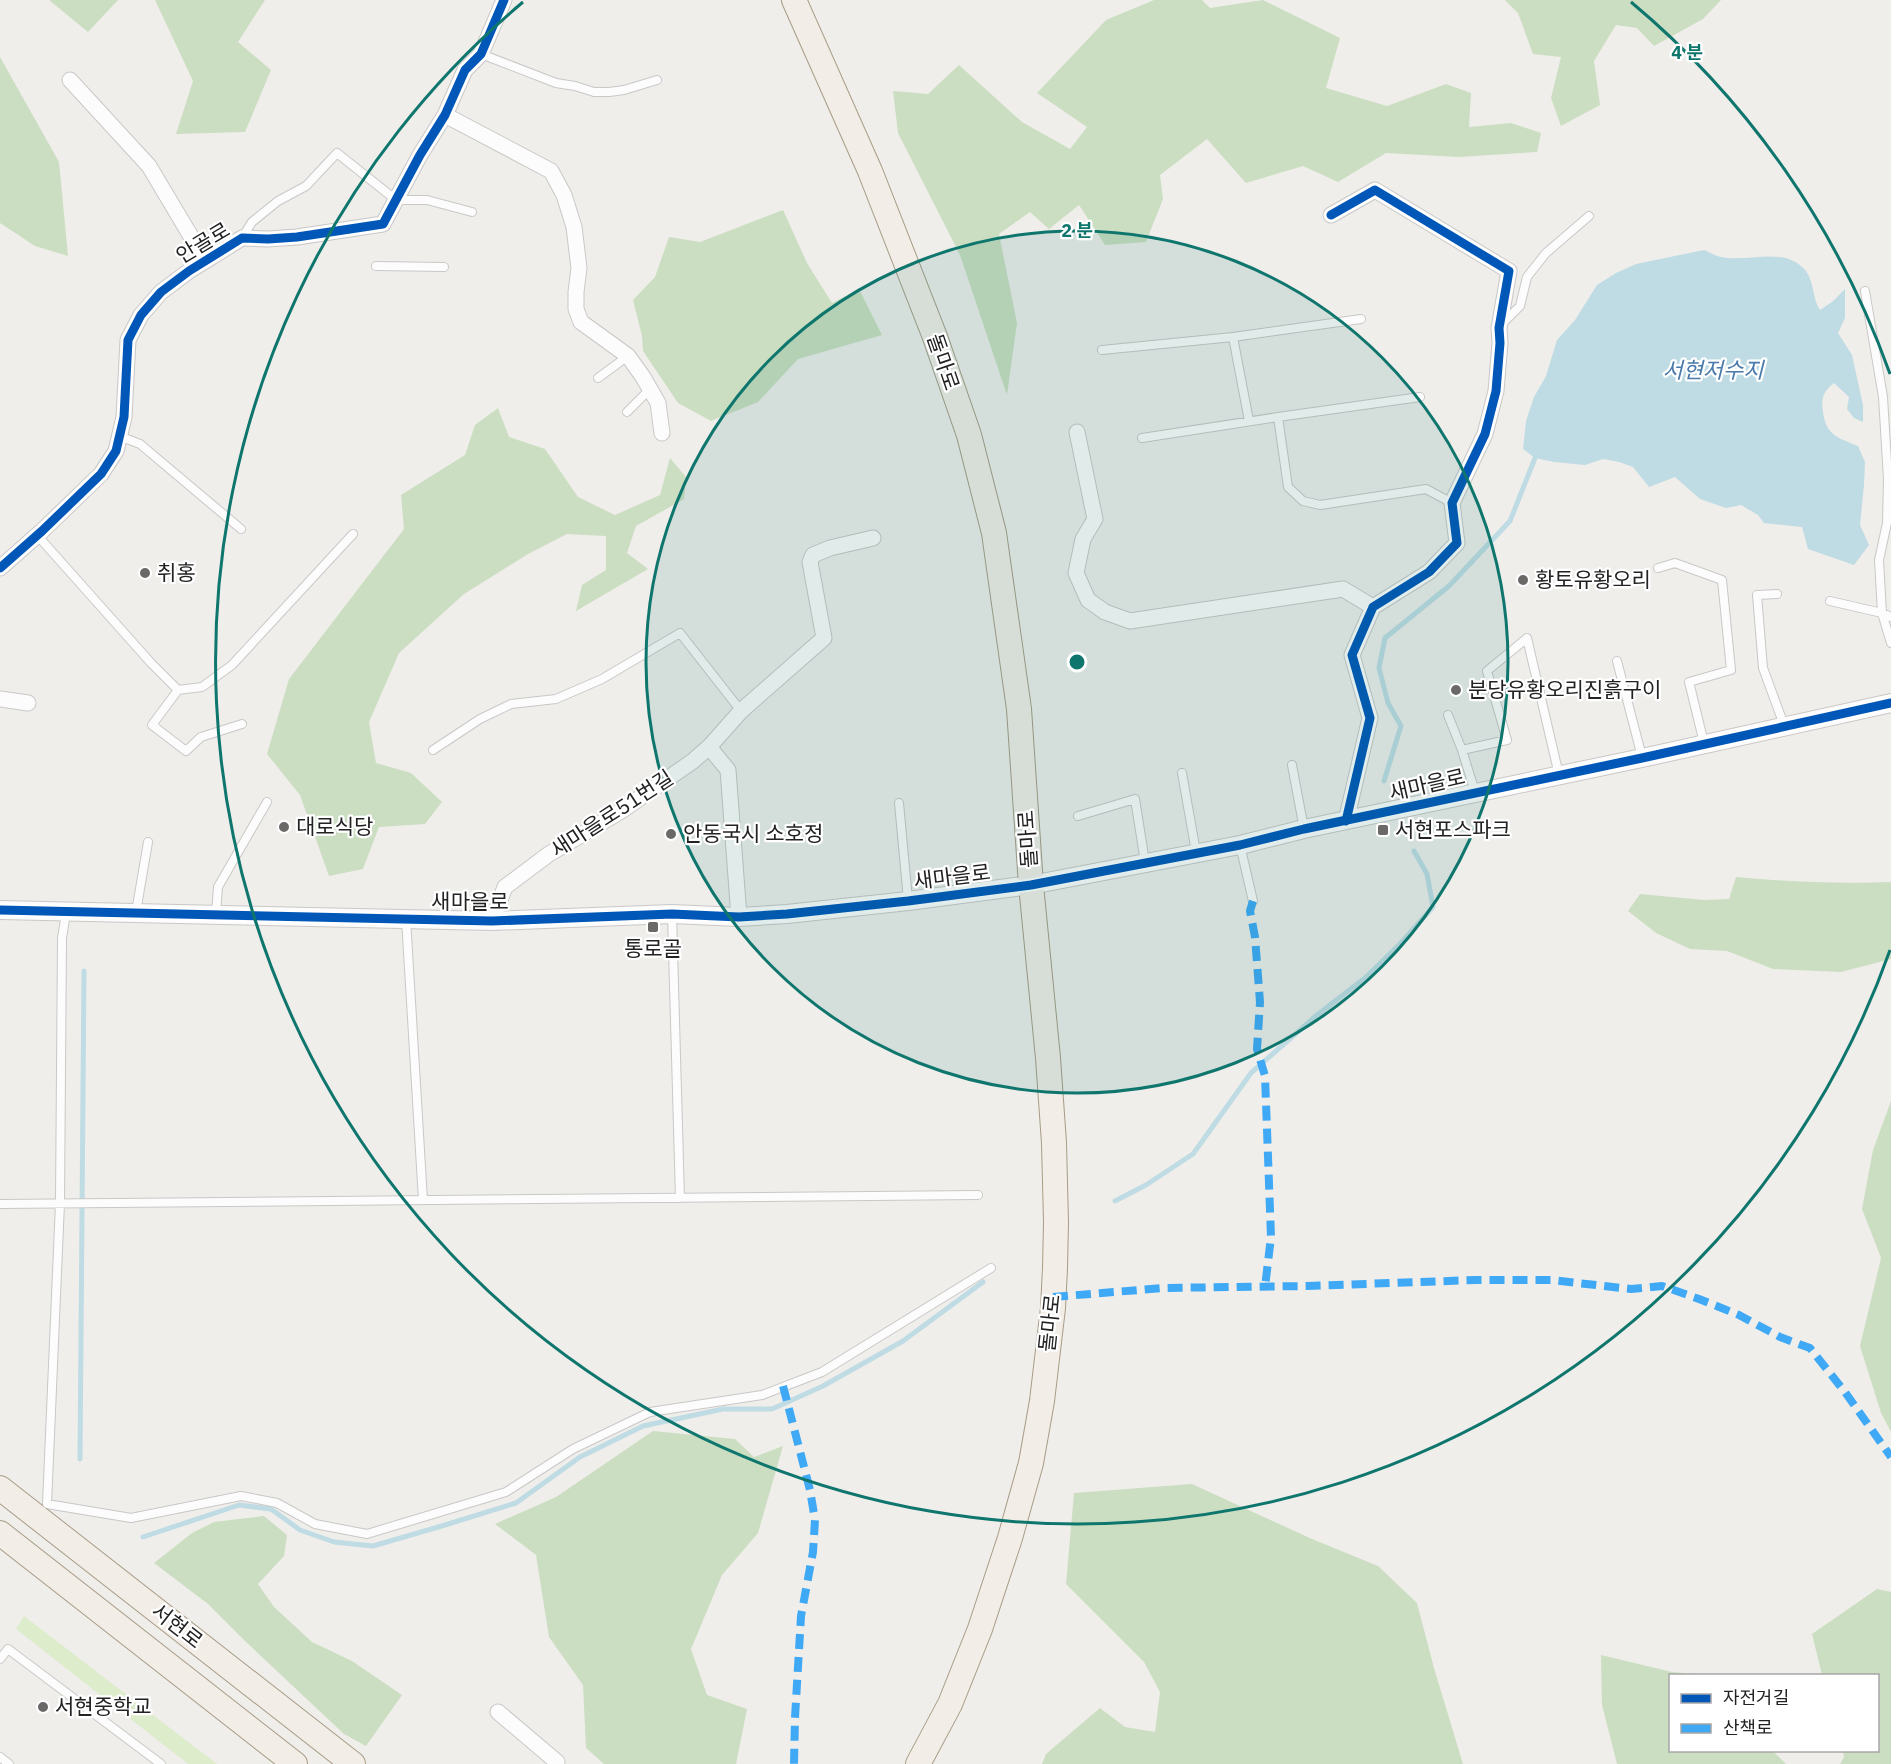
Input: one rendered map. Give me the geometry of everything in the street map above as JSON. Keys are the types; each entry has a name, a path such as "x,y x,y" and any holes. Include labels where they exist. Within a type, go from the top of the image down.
{"main road":[{"name":"돌마로","path":"794,0 870,171 935,337 969,435 993,533 1019,709 1031,885 1054,1143 1053,1308 1042,1401 1031,1463 996,1583 966,1667 950,1704 918,1764"},
{"name":"서현로","path":"0,1488 353,1764"},
{"name":"서현로","path":"0,1533 296,1764"}],"street":[{"name":"안골로","path":"0,568 101,474 116,451 123,417 128,340 141,315 161,292 189,271 242,238 297,237 357,226 383,224 444,115 465,69 481,54 504,0"},
{"path":"70,80 149,166 206,260"},
{"path":"444,115 551,171 564,195 574,227 579,268 576,309 581,322 602,335 628,357 658,403 662,433"},
{"path":"1331,215 1375,190 1509,271 1499,328 1496,391 1485,434 1452,503 1457,543 1429,572 1373,607 1352,655 1370,718 1346,821"},
{"path":"1077,432 1095,519 1083,538 1076,573 1088,600 1105,612 1130,621 1343,589 1373,607"},
{"name":"새마을로51번길","path":"492,921 505,887 549,854 621,812 693,761 709,747 741,711 824,638 810,562 813,555 830,548 873,538"},
{"path":"0,699 28,703"},
{"name":"새마을로","path":"0,910 492,921 672,914 740,916 787,914 908,902 1031,885 1197,854 1891,703"},
{"path":"709,747 728,771 740,916"},
{"path":"498,1712 558,1763"}],"lane":[{"path":"481,54 556,83 594,92 624,90 657,80"},
{"path":"242,238 252,222 278,201 306,186 337,153 396,200 427,200 472,212"},
{"path":"1499,328 1520,306 1527,277 1546,254 1589,216"},
{"path":"376,266 444,267"},
{"path":"1865,291 1883,397 1888,479 1887,523 1879,560 1882,612 1891,643"},
{"path":"1102,350 1233,337 1361,319"},
{"path":"1233,337 1249,421"},
{"path":"598,378 628,357"},
{"path":"627,412 650,389"},
{"path":"1142,438 1420,397"},
{"path":"1278,417 1288,487 1303,501 1320,505 1426,489 1452,503"},
{"path":"119,436 140,444 242,529"},
{"path":"242,724 201,737 186,751 152,725 178,690 202,687 232,665 353,534"},
{"path":"37,535 151,663 178,690"},
{"path":"1658,568 1675,562 1722,580 1731,670 1689,682 1705,744"},
{"path":"1777,594 1756,596 1763,668 1785,727"},
{"path":"1830,601 1882,612 1891,617"},
{"path":"433,750 480,719 511,704 556,699 602,679 680,633 741,711"},
{"path":"1462,750 1507,740 1487,671 1527,638 1559,775"},
{"path":"1617,661 1642,758"},
{"path":"1448,715 1475,792"},
{"path":"1292,765 1304,829"},
{"path":"1182,773 1197,854"},
{"path":"1078,816 1135,799 1146,863"},
{"path":"216,915 218,887 267,802"},
{"path":"899,803 908,902"},
{"path":"135,913 148,842"},
{"path":"1240,845 1253,901"},
{"path":"66,911 62,938 60,1203 47,1504 131,1518 241,1496 277,1503 315,1524 367,1534 506,1492 573,1449 650,1412 762,1395 822,1372 991,1268"},
{"path":"672,914 680,1198"},
{"path":"406,920 423,1200"},
{"path":"0,1204 978,1195"},
{"path":"0,1659 8,1649 161,1764"},
{"path":"0,1757 9,1764"}],"green space":[{"path":"49,0 118,0 88,32"},
{"path":"155,0 265,0 238,42 271,70 245,132 176,134 193,81"},
{"path":"1154,0 1202,0 1210,8 1263,0 1340,38 1326,88 1387,106 1446,84 1471,93 1469,127 1511,123 1541,133 1537,152 1459,157 1386,153 1338,182 1303,166 1246,183 1207,139 1160,175 1163,199 1146,242 1105,245 1079,205 1049,229 1030,212 999,234 1017,323 1007,395 960,255 898,133 893,91 928,94 959,65 1022,122 1070,149 1087,127 1037,93 1106,20"},
{"path":"1505,0 1721,0 1703,19 1654,46 1637,28 1616,25 1594,61 1600,105 1561,126 1551,98 1561,57 1533,54 1518,13"},
{"path":"0,57 59,162 68,256 35,246 0,223"},
{"path":"783,210 807,263 832,303 859,289 882,335 798,359 758,402 711,421 678,403 643,351 642,336 633,300 655,277 669,237 700,242"},
{"path":"498,408 509,437 545,449 578,497 615,515 660,495 670,458 686,477 684,499 636,526 627,553 648,569 576,611 582,585 606,570 606,536 567,534 528,554 464,594 399,653 369,722 376,763 411,773 442,802 425,824 379,827 363,869 329,876 300,795 267,754 289,679 404,529 401,495 465,455 475,425"},
{"path":"1736,877 1813,882 1891,882 1891,959 1841,972 1773,969 1727,951 1690,949 1656,933 1628,911 1640,894 1704,900 1729,899"},
{"path":"1891,1101 1891,1432 1881,1413 1860,1346 1881,1258 1862,1209 1873,1150"},
{"path":"653,1431 735,1439 754,1457 783,1446 758,1533 722,1575 691,1649 707,1695 747,1709 736,1764 604,1764 586,1748 583,1685 549,1637 536,1555 495,1524 556,1497"},
{"path":"1192,1484 1312,1539 1378,1566 1417,1603 1463,1764 1042,1764 1046,1754 1100,1708 1125,1727 1155,1732 1160,1692 1144,1662 1066,1584 1074,1493"},
{"path":"264,1516 287,1535 284,1556 258,1584 274,1607 312,1642 352,1661 402,1695 366,1746 344,1734 208,1604 154,1563 192,1533 214,1522"},
{"path":"1877,1589 1891,1592 1891,1764 1840,1764 1844,1757 1843,1752 1879,1752 1879,1674 1822,1674 1812,1634"},
{"path":"24,1616 217,1764 188,1764 16,1629"},
{"path":"1601,1655 1672,1672 1695,1674 1669,1674 1669,1752 1774,1752 1786,1764 1617,1764 1602,1705"}],"water":[{"name":"서현저수지","path":"1704,250 1721,257 1777,257 1797,263 1809,276 1820,310 1845,289 1845,318 1838,333 1852,355 1863,405 1863,422 1854,418 1847,409 1849,397 1834,383 1827,389 1822,407 1830,431 1839,438 1858,446 1865,462 1860,525 1869,545 1854,565 1808,549 1802,527 1764,523 1758,515 1741,505 1726,508 1700,499 1675,477 1649,487 1633,467 1619,462 1603,459 1585,465 1554,462 1535,458 1523,449 1526,421 1534,397 1546,376 1557,340 1575,320 1597,285 1636,264"}],"waterway":[{"path":"1384,781 1401,726 1388,703 1379,668 1385,638 1449,586 1510,521 1535,458"},
{"path":"1115,1201 1146,1185 1193,1154 1251,1073 1317,1015 1365,978 1433,907 1427,874 1414,851"},
{"path":"80,1459 84,971"},
{"path":"143,1537 239,1505 271,1509 300,1530 334,1542 373,1546 445,1525 516,1503 580,1457 643,1426 723,1409 772,1409 823,1386 903,1341 983,1282"}],"marked path":[{"path":"1253,901 1250,911 1255,937 1260,1002 1257,1049 1265,1076 1271,1237 1265,1287"},
{"path":"1053,1297 1163,1288 1476,1280 1551,1280 1631,1289 1662,1286 1739,1315 1780,1337 1810,1348 1845,1392 1891,1457"},
{"path":"783,1386 810,1490 815,1520 813,1552 801,1616 794,1764"}],"cycle path":[{"path":"0,568 101,474 116,451 124,417 128,340 141,315 161,292 189,271 242,238 297,237 383,224 420,155 445,115 465,70 481,54 504,0"},
{"path":"1331,215 1375,190 1509,271 1499,328 1496,391 1485,434 1452,503 1457,543 1429,572 1373,607 1352,655 1370,718 1346,821"},
{"path":"0,910 492,921 672,914 739,917 908,901 1031,885 1240,845 1304,829 1891,703"}],"place":[{"name":"취홍","path":"145,573"},
{"name":"황토유황오리","path":"1523,580"},
{"name":"분당유황오리진흙구이","path":"1456,690"},
{"name":"대로식당","path":"284,827"},
{"name":"서현포스파크","path":"1383,830"},
{"name":"안동국시 소호정","path":"671,834"},
{"name":"통로골","path":"653,927"},
{"name":"서현중학교","path":"43,1707"}]}
